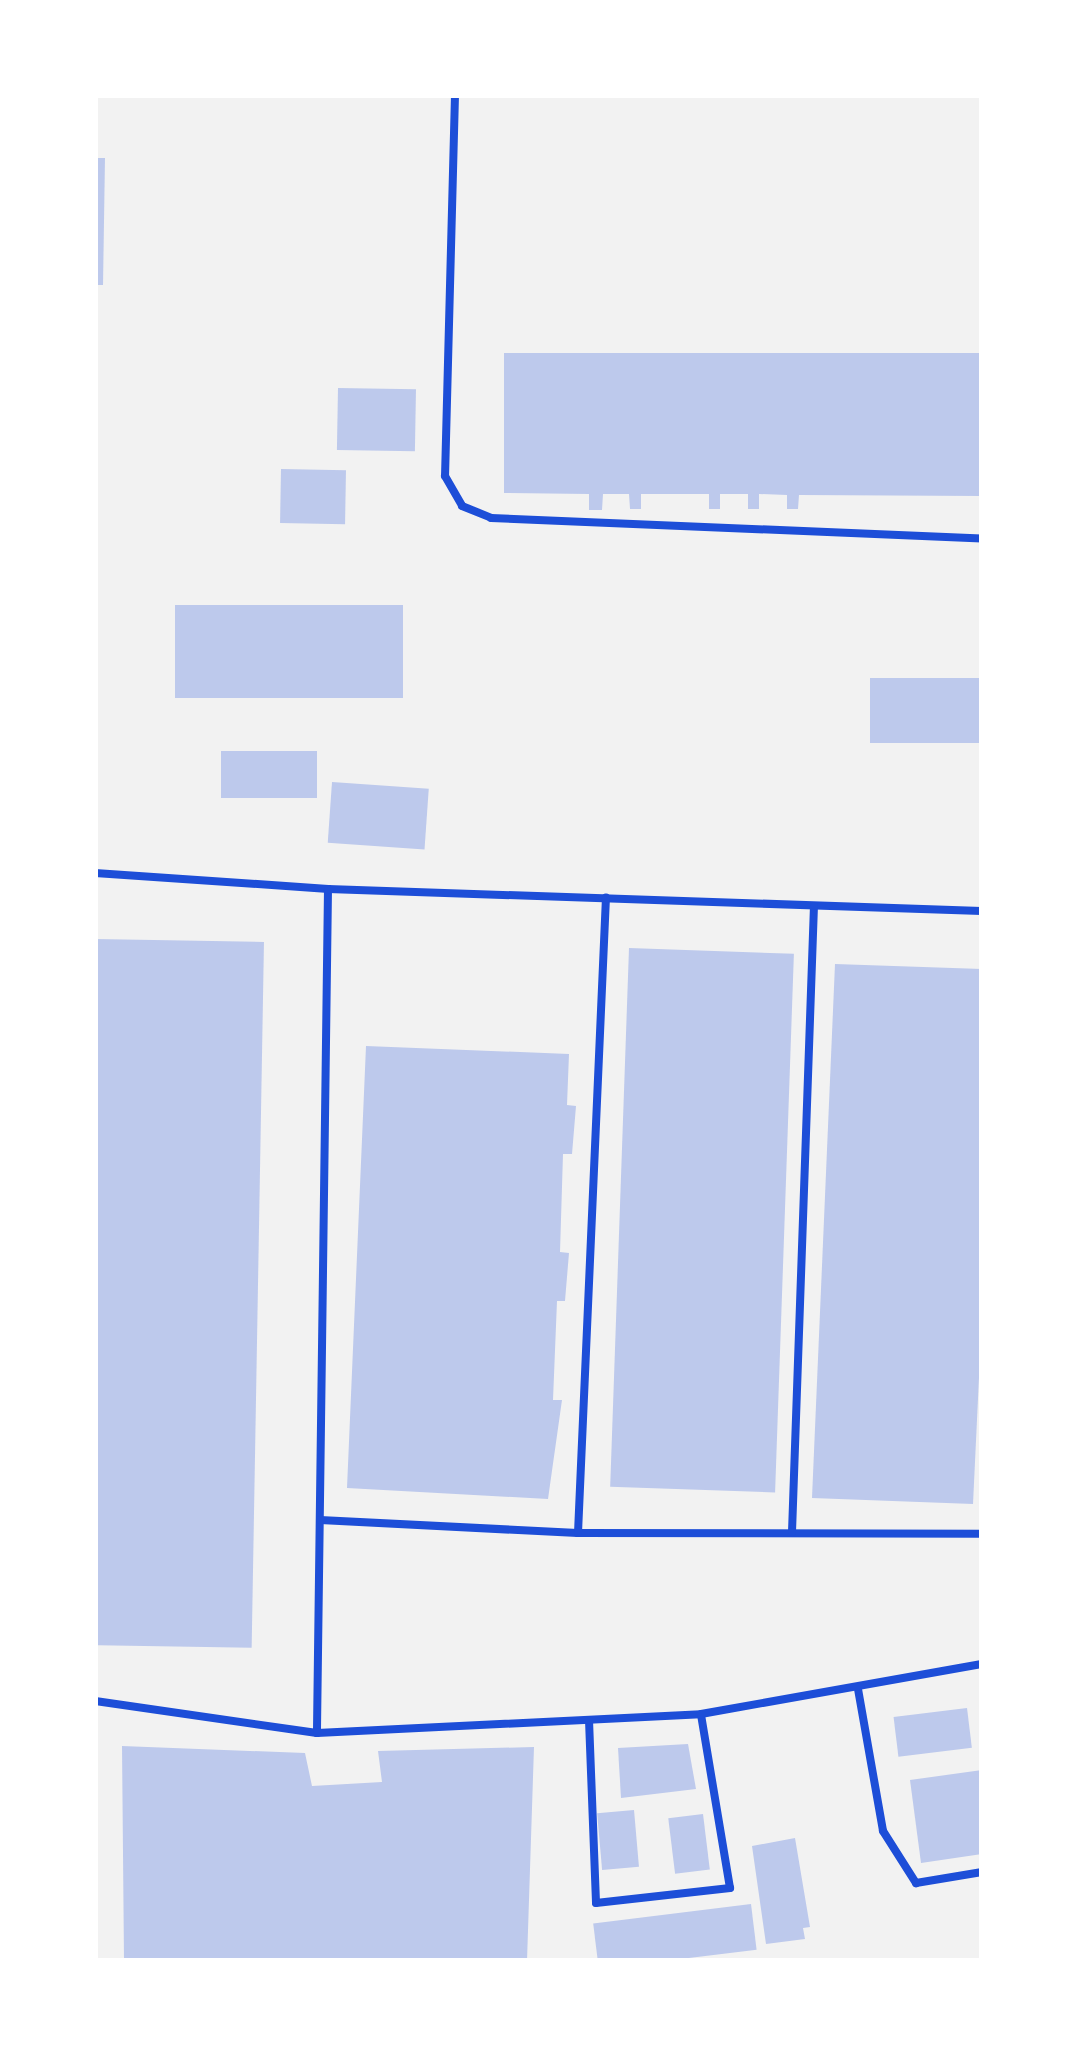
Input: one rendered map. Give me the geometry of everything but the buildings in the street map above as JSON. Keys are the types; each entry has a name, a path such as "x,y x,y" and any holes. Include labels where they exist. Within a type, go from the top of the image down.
{"lane":[{"path":"455,95 445,476 462,506 491,518 982,539"},
{"path":"95,873 328,888 982,911"},
{"path":"317,1733 328,888"},
{"path":"578,1533 606,898"},
{"path":"792,1532 814,906"},
{"path":"320,1520 578,1533 982,1534"},
{"path":"95,1701 317,1733 702,1714 982,1664"},
{"path":"858,1688 883,1831 916,1883 982,1872"},
{"path":"589,1720 596,1902 730,1888 702,1714"}]}
